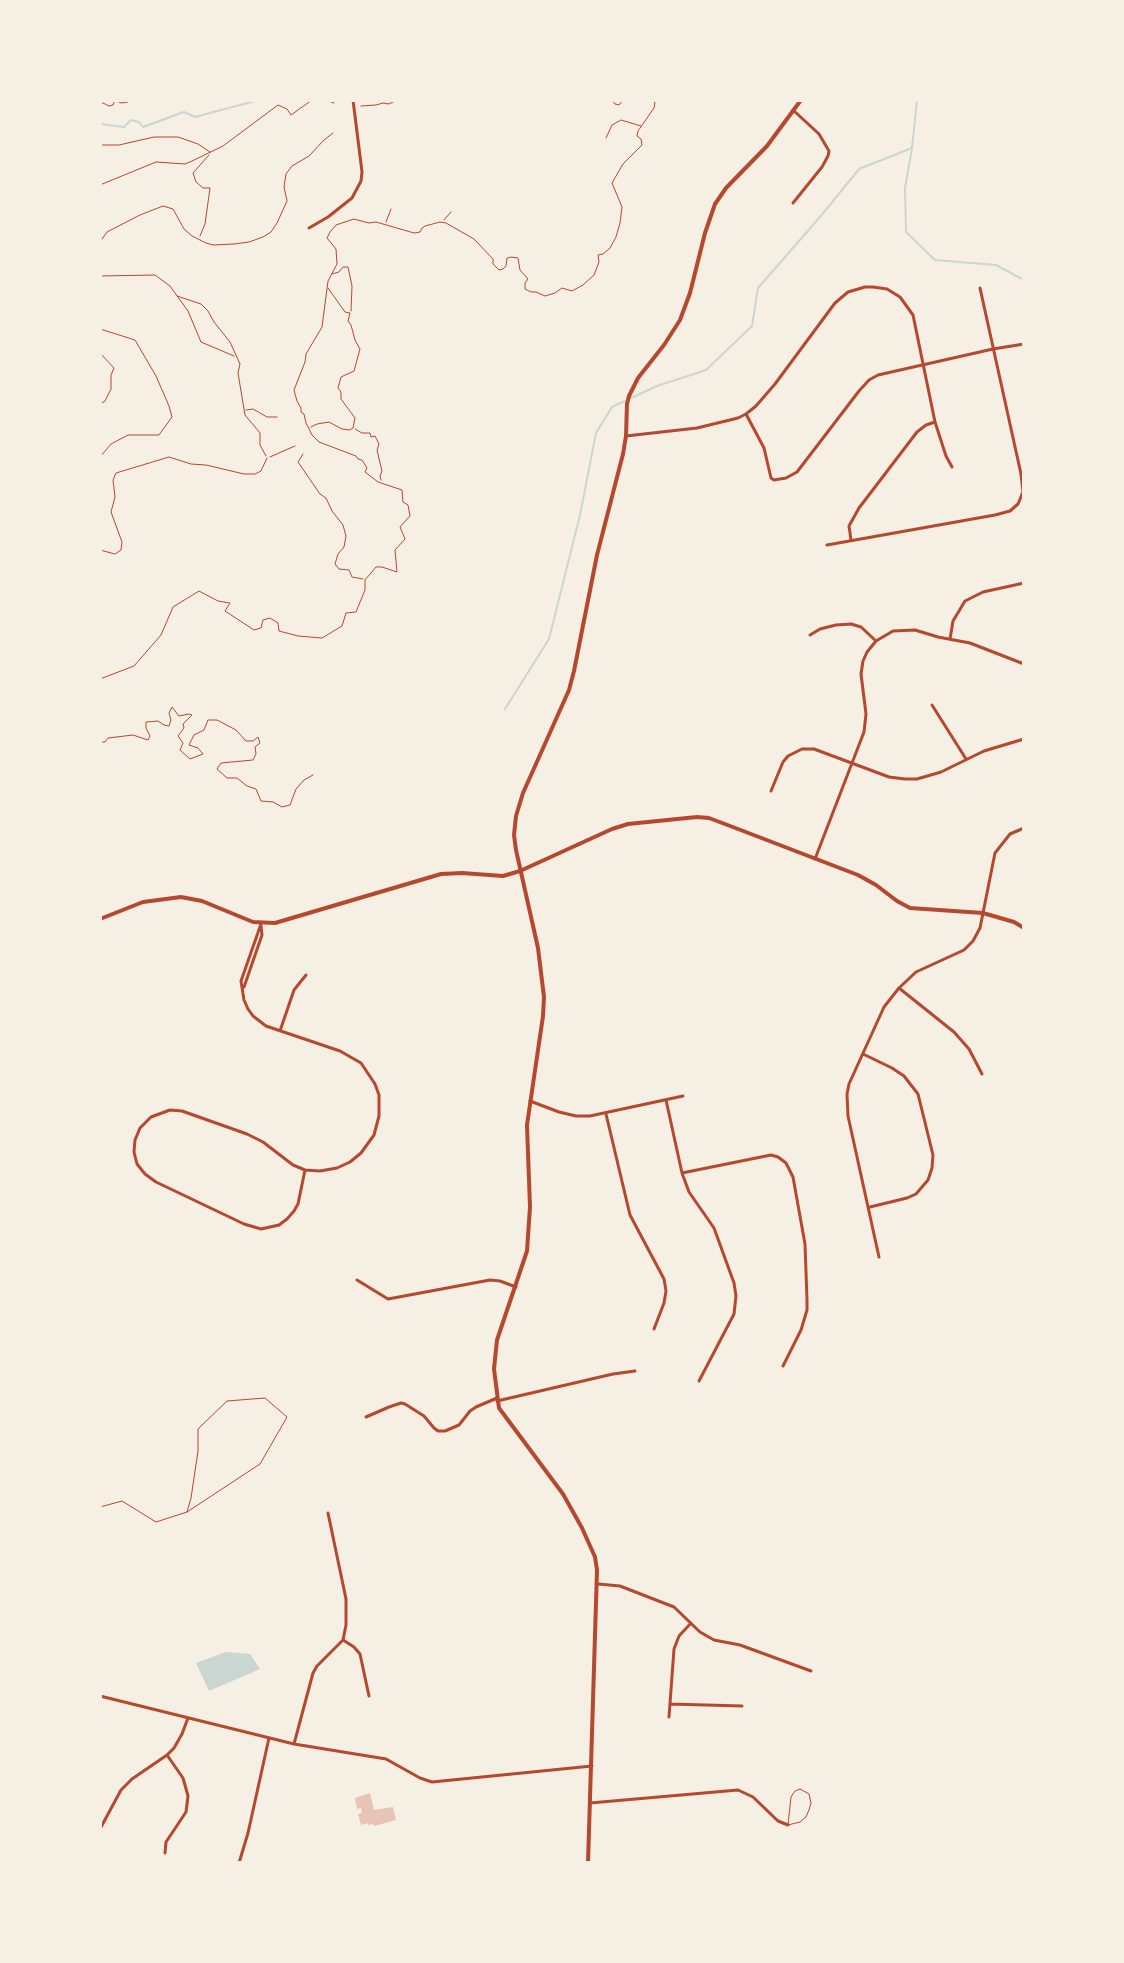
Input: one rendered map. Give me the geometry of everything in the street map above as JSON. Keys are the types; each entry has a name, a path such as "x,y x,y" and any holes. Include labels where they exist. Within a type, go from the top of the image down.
{"main road":[{"path":"588,1863 598,1584 595,1557 557,1486 503,1415 497,1400 494,1369 494,1353 502,1322 516,1287 529,1239 527,1125 543,1016 544,984 514,835 516,816 523,793 569,690 626,436 629,396 638,378 680,320 715,204 726,188 767,146 801,100"},
{"path":"100,919 143,902 181,897 202,901 253,922 289,920 441,874 503,876 628,824 697,817 709,818 865,879 910,908 983,913 1024,928"}],"street":[{"path":"309,228 352,198 361,181 353,100"},
{"path":"793,110 819,134 829,151 827,160 793,203"},
{"path":"827,545 1010,511 1022,498 1023,474 980,288"},
{"path":"626,436 697,428 746,414 775,384 835,303 856,289 887,289 900,297 913,315 935,422 952,467"},
{"path":"746,414 764,448 771,478 792,476 869,380 893,370 1024,344"},
{"path":"851,540 849,526 859,508 917,432 935,422"},
{"path":"950,639 953,621 965,601 983,592 1024,583"},
{"path":"810,635 820,629 851,624 861,627 876,641"},
{"path":"815,859 854,764 866,723 861,674 867,652 876,641 889,633 915,630 970,643 1024,664"},
{"path":"932,705 966,759"},
{"path":"771,791 783,762 802,749 814,749 889,777 917,779 941,772 991,748 1024,739"},
{"path":"879,1257 848,1116 849,1084 884,1007 899,988 916,972 964,950 978,933 995,853 1010,834 1024,828"},
{"path":"261,923 262,935 242,991 244,1000 253,1016 266,1026 346,1054 361,1063 379,1095 377,1129 370,1142 350,1162 337,1168 305,1170 247,1134 182,1111 170,1110 151,1117 140,1128 134,1152 137,1164 156,1182 253,1227 269,1228 287,1219 298,1204 305,1170"},
{"path":"280,1031 294,990 306,975"},
{"path":"899,988 954,1032 969,1049 982,1074"},
{"path":"863,1054 904,1076 918,1094 933,1155 928,1180 916,1194 869,1208"},
{"path":"530,1101 576,1116 590,1116 683,1096"},
{"path":"666,1100 682,1173 692,1199 714,1228 736,1296 734,1314 699,1381"},
{"path":"606,1114 630,1215 664,1279 664,1303 654,1329"},
{"path":"682,1173 771,1155 786,1163 793,1177 805,1244 807,1300 801,1330 783,1366"},
{"path":"357,1280 388,1299 490,1280 516,1287"},
{"path":"366,1417 405,1404 438,1431 445,1431 459,1425 476,1407 497,1400 635,1371"},
{"path":"294,1744 313,1673 343,1640 346,1625 347,1608 328,1513"},
{"path":"598,1584 620,1586 674,1607 703,1635 714,1640 740,1645 811,1671"},
{"path":"669,1717 674,1649 682,1632 691,1623"},
{"path":"343,1640 360,1654 369,1696"},
{"path":"100,1696 294,1744 386,1759 432,1782 592,1766"},
{"path":"670,1704 742,1706"},
{"path":"100,1829 121,1790 139,1773 167,1755 179,1740 188,1718"},
{"path":"239,1863 269,1738"},
{"path":"165,1853 166,1842 185,1816 188,1796 183,1778 167,1755"},
{"path":"590,1803 738,1790 753,1797 778,1821 788,1825"}],"lane":[{"path":"100,1507 122,1501 156,1522 187,1512 260,1464 287,1417 265,1398 227,1401 198,1429 198,1451 187,1512"},
{"path":"800,1789 809,1794 811,1803 806,1817 788,1825 791,1797 800,1789"}],"path":[{"path":"100,104 109,106 115,100 121,103 130,100"},
{"path":"100,185 156,162 185,164 230,141 278,105 291,115 312,100"},
{"path":"326,100 334,103"},
{"path":"354,106 389,104 397,100"},
{"path":"612,100 619,105 623,100"},
{"path":"100,679 134,666 161,635 173,607 199,591 218,601 230,603 225,611 254,630 261,628 263,620 270,618 278,623 279,631 322,638 342,626 346,613 356,612 365,590 365,580 376,567 397,572 395,550 405,539 400,527 410,516 408,505 403,502 402,490 378,482 365,472 367,468 356,456 319,442 309,429 294,390 306,354 322,327 327,287 337,264 336,249 327,238 336,225 354,219 414,233 444,222 474,239 499,270 506,266 507,258 518,258 520,270 528,279 525,289 545,296 562,288 572,291 594,275 598,255 610,248 616,237 622,207 612,183 623,164 642,145 637,136 654,108 655,102 650,100"},
{"path":"606,138 612,125 621,120 642,126"},
{"path":"100,242 107,232 163,206 173,209 184,229 192,236 213,245 249,242 271,232 287,201 284,187 286,174 333,133"},
{"path":"100,145 119,145 154,137 178,137 198,144 211,153"},
{"path":"198,238 205,224 210,188 203,188 196,182 193,173 211,153"},
{"path":"385,224 391,209"},
{"path":"444,222 451,212"},
{"path":"331,274 348,267 352,286 348,321 360,349 354,371 341,377 338,388 341,399 355,418 353,428"},
{"path":"100,276 155,275 170,286 188,311 201,342 237,356"},
{"path":"327,287 345,312 350,313"},
{"path":"177,296 201,304 230,342 240,364 238,373 245,415 260,433 260,445 267,458"},
{"path":"100,329 135,340 156,376 172,417 159,435 128,435 111,444 100,457"},
{"path":"100,353 114,368 111,389 100,404"},
{"path":"244,410 253,409 267,417 277,417"},
{"path":"309,429 325,421 342,429 353,428 375,436 379,444 377,450 382,483"},
{"path":"100,550 115,554 121,550 122,542 111,512 116,473 169,457 191,464 255,474 261,471 267,458 295,446"},
{"path":"303,454 298,462 343,525 346,536 344,547 335,564 339,569 349,570 352,577 365,580"},
{"path":"100,742 133,735 148,740 150,736 146,722 158,721 169,726 172,707 179,716 192,715 183,724 184,728 178,736 183,743 180,750 190,759 203,754 189,745 194,735 204,730 208,720 217,720 236,730 246,741 258,737 260,743 255,747 253,760 221,763 217,769 227,778 237,778 256,789 261,801 282,807 290,805 296,789 313,775"}],"shaded area":[{"path":"226,1652 250,1654 260,1669 209,1691 196,1663"}],"building":[{"path":"370,1793 374,1810 393,1807 396,1820 374,1826 368,1823 361,1825 358,1814 362,1813 361,1808 357,1809 355,1798"}],"waterway":[{"path":"100,124 124,127 131,120 143,127 184,112 195,117 259,100"},
{"path":"917,100 905,188 906,232 935,260 996,265 1024,280"},
{"path":"631,398 706,370 752,326 758,288 859,169 912,148"},
{"path":"505,709 549,639 580,515 596,433 612,407 625,401"}]}
